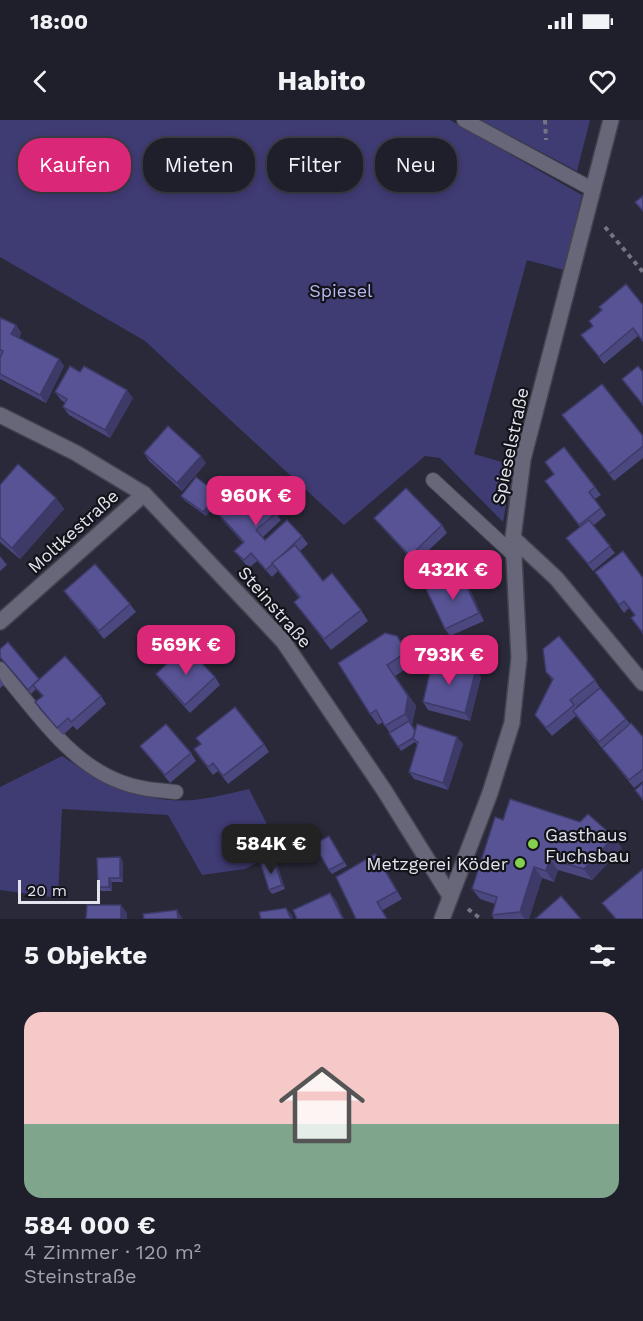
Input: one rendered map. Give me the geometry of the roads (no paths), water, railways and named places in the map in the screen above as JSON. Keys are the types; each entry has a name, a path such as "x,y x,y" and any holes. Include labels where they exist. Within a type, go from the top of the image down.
{"street":[{"name":"Spieselstraße","path":"442,919 490,793 512,723 519,658 513,538 523,459 611,120"},
{"name":"Steinstraße","path":"0,415 76,453 144,494 283,641 384,790 450,896"},
{"name":"Moltkestraße","path":"0,622 144,494"},
{"path":"513,538 556,578 643,683"}],"lane":[{"path":"464,120 592,189"},
{"path":"433,480 515,556"},
{"path":"0,669 68,748 87,763 120,782 144,789 176,792"}],"place":[{"name":"Gasthaus Fuchsbau","path":"533,844"},
{"name":"Metzgerei Köder","path":"520,863"}],"park label":[{"name":"Spiesel","path":"341,290"}]}
